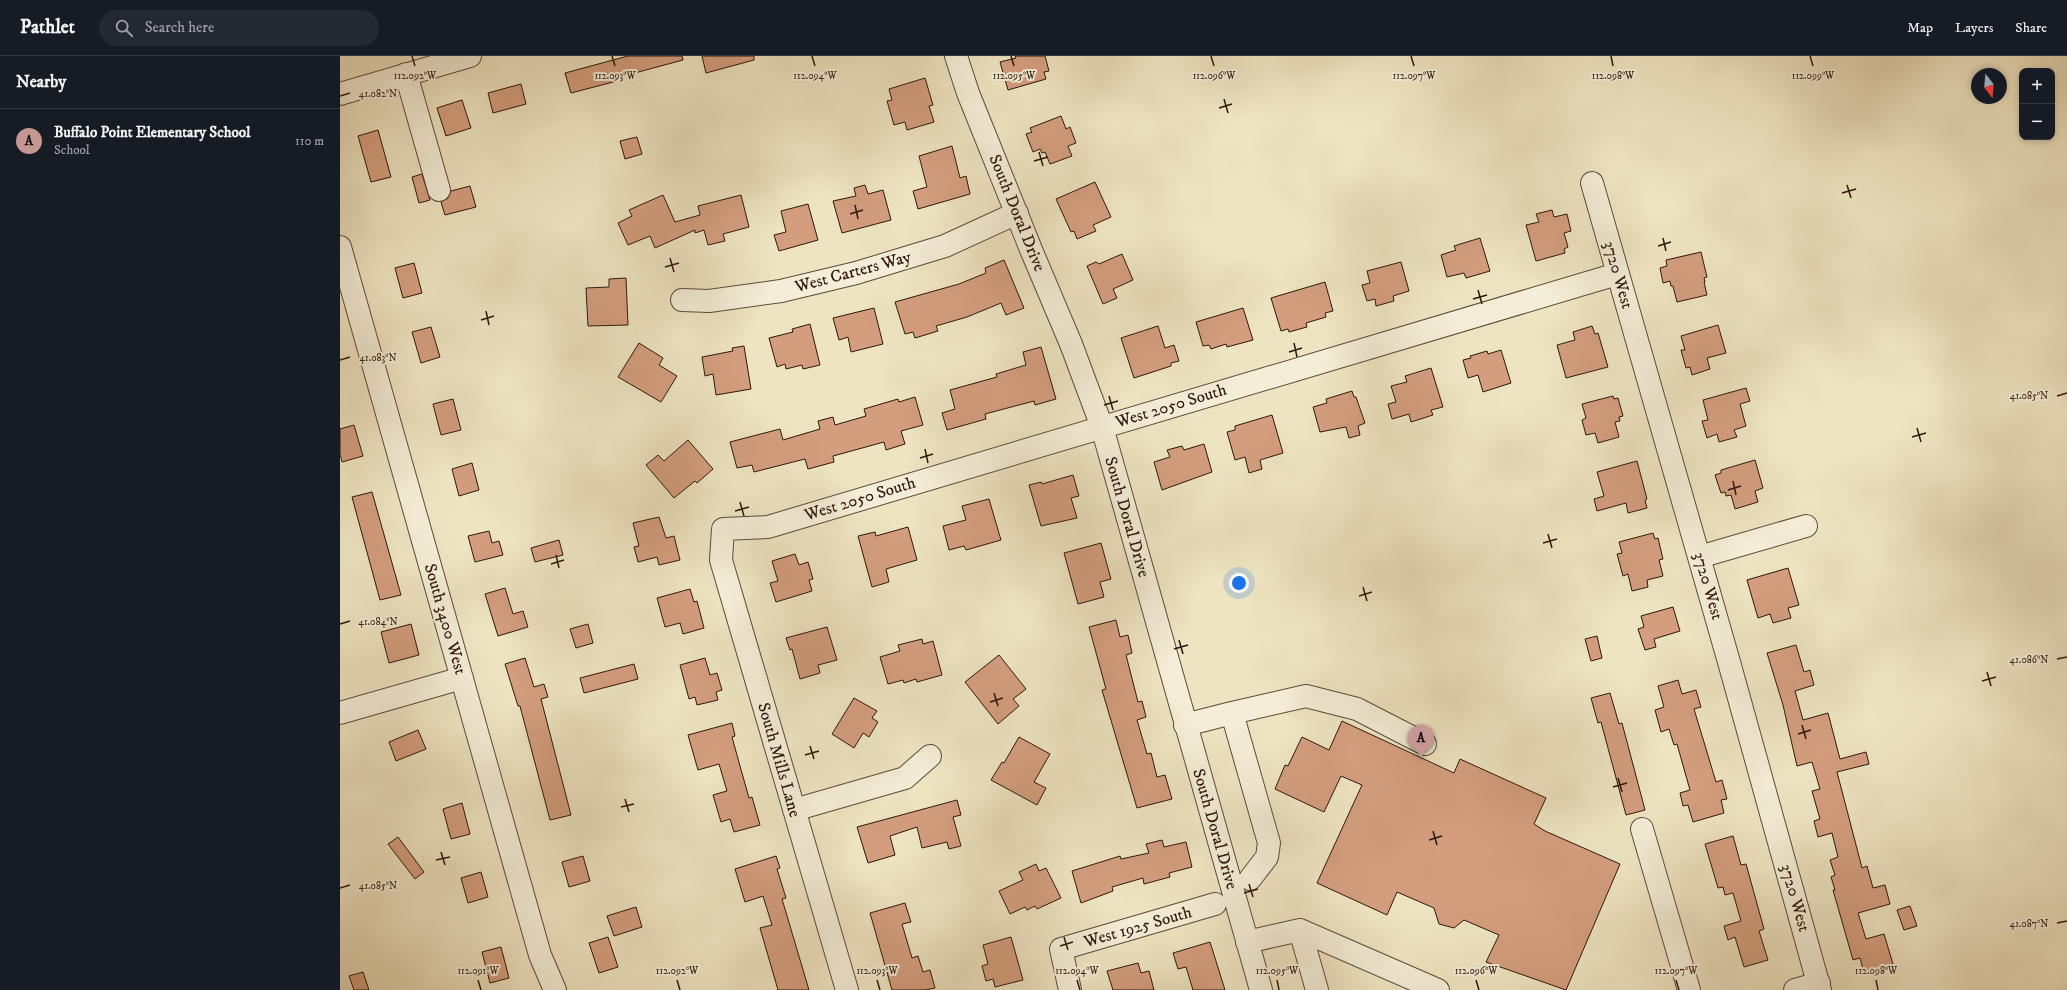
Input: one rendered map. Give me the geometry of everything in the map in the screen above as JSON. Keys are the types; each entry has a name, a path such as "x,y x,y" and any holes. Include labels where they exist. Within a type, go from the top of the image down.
{"street":[{"path":"340,94 470,56"},
{"name":"South Doral Drive","path":"956,56 968,93 1071,344 1102,427 1185,725 1262,990"},
{"path":"406,74 439,190"},
{"name":"3720 West","path":"1592,183 1820,987"},
{"name":"West Carters Way","path":"682,300 709,301 781,291 856,273 945,246 1017,213"},
{"name":"South 3400 West","path":"340,247 540,954 555,990"},
{"name":"West 2050 South","path":"723,529 768,526 1617,274"},
{"path":"1699,557 1806,526"},
{"name":"South Mills Lane","path":"723,529 721,560 847,990"},
{"path":"340,713 462,678"},
{"path":"1185,725 1306,696 1357,709 1424,744"},
{"path":"1232,713 1269,843 1267,857 1250,879"},
{"path":"794,810 905,778 930,756"},
{"path":"1642,829 1689,990"},
{"name":"West 1925 South","path":"1070,990 1061,949 1215,904"},
{"path":"1300,930 1316,990"},
{"path":"1247,942 1300,930 1438,990"},
{"path":"1794,990 1820,987"}],"building":[{"path":"628,56 682,56 683,60 616,78 617,81 571,93 565,73"},
{"path":"702,56 754,56 754,60 706,73"},
{"path":"1015,56 1045,56 1049,71 1044,72 1046,79 1008,90 1000,62 1016,58"},
{"path":"925,78 933,105 929,106 934,122 907,130 905,122 894,125 887,101 892,100 889,89"},
{"path":"521,84 526,104 493,113 488,93"},
{"path":"462,100 471,128 446,136 437,108"},
{"path":"1061,116 1066,129 1070,127 1076,143 1068,146 1072,156 1050,164 1045,152 1042,153 1040,149 1033,152 1026,134 1032,132 1030,128"},
{"path":"378,130 391,177 371,182 358,136"},
{"path":"637,137 642,154 625,159 620,141"},
{"path":"952,146 960,178 966,176 970,194 918,209 913,191 927,187 919,156"},
{"path":"422,174 430,200 419,203 412,177"},
{"path":"1095,182 1111,217 1093,225 1096,231 1077,239 1074,231 1071,232 1056,199"},
{"path":"865,185 868,194 883,190 891,220 842,233 833,201 856,196 854,188"},
{"path":"470,186 476,207 445,215 441,202 448,198 451,191"},
{"path":"663,195 675,222 700,215 698,206 741,195 749,227 723,234 725,241 708,245 704,230 695,233 695,230 655,248 650,236 628,245 618,223 632,216 629,210"},
{"path":"808,204 818,240 779,251 774,235 786,232 781,211"},
{"path":"1552,210 1554,217 1567,214 1571,231 1564,233 1568,247 1564,249 1565,253 1536,261 1526,225 1539,222 1536,214"},
{"path":"1480,238 1490,271 1466,278 1464,273 1447,277 1441,255 1456,250 1454,246"},
{"path":"1701,252 1707,277 1704,278 1704,282 1707,295 1677,302 1673,286 1671,286 1670,281 1663,283 1660,268 1667,266 1666,260"},
{"path":"1122,254 1133,280 1113,289 1117,298 1103,304 1087,266 1096,262 1099,264"},
{"path":"1004,260 1024,308 1006,315 1001,303 967,317 936,326 938,331 915,338 913,332 905,334 895,302 959,284 986,273 985,268"},
{"path":"1401,262 1409,291 1393,296 1394,301 1376,306 1375,299 1367,301 1362,285 1370,283 1367,271"},
{"path":"414,263 422,293 403,298 395,268"},
{"path":"626,278 628,325 588,326 586,288 609,287 609,279"},
{"path":"1325,282 1333,311 1325,313 1326,317 1306,323 1307,327 1289,332 1288,329 1281,331 1271,298"},
{"path":"874,308 883,344 851,352 848,337 839,340 833,318"},
{"path":"1243,308 1253,340 1227,347 1226,344 1211,349 1209,345 1203,346 1196,322"},
{"path":"810,324 820,365 803,369 802,365 786,369 785,364 777,367 769,338 793,332 792,329"},
{"path":"1718,325 1726,353 1707,358 1710,369 1692,375 1690,367 1686,368 1681,350 1685,350 1681,336"},
{"path":"1158,326 1165,348 1174,345 1179,361 1171,363 1171,366 1134,378 1121,338"},
{"path":"1592,326 1595,334 1598,333 1608,367 1566,378 1557,345 1575,340 1573,332"},
{"path":"431,327 440,357 421,363 412,332"},
{"path":"639,343 663,358 659,365 677,376 661,402 618,377"},
{"path":"744,346 751,389 716,395 713,374 705,376 702,357 733,351 732,348"},
{"path":"1041,347 1056,399 1035,405 1034,401 985,414 986,419 947,430 942,413 955,409 950,390 997,377 996,374 1026,365 1023,352"},
{"path":"1501,350 1511,383 1483,392 1478,375 1468,378 1463,360 1471,358 1470,356 1487,351 1488,354"},
{"path":"1431,368 1443,407 1431,410 1433,415 1411,422 1409,414 1392,419 1388,404 1396,402 1391,386 1407,382 1405,376"},
{"path":"1746,388 1750,401 1740,404 1746,426 1734,430 1737,437 1719,442 1717,434 1707,438 1702,421 1708,420 1703,400"},
{"path":"1352,391 1354,397 1356,397 1365,423 1358,426 1360,435 1349,438 1346,427 1320,432 1313,407 1327,403 1326,399"},
{"path":"1613,396 1614,399 1618,398 1623,416 1619,417 1620,421 1615,422 1619,437 1598,443 1595,433 1586,435 1582,420 1586,418 1582,404"},
{"path":"915,397 923,425 901,431 905,444 886,450 884,442 833,456 834,462 808,469 805,459 754,472 752,465 737,468 730,442 780,429 783,440 820,429 818,421 833,417 835,425 866,416 864,409 898,399 899,402"},
{"path":"453,399 461,430 441,435 433,404"},
{"path":"1272,415 1283,453 1260,460 1262,469 1249,473 1245,457 1235,460 1227,432 1235,430 1235,426"},
{"path":"354,425 363,456 342,462 340,454 340,429"},
{"path":"688,440 713,469 697,483 695,481 674,498 646,465 658,455 664,461"},
{"path":"1204,444 1212,472 1162,490 1154,462 1170,457 1167,450 1182,446 1184,450"},
{"path":"1755,460 1763,488 1755,491 1758,502 1735,509 1731,495 1726,496 1725,492 1721,493 1715,475 1721,473 1721,470"},
{"path":"1637,461 1647,499 1645,500 1647,508 1628,513 1626,503 1597,511 1594,499 1604,496 1597,472"},
{"path":"472,463 479,490 459,496 452,469"},
{"path":"1073,475 1079,496 1071,498 1077,518 1041,526 1029,485 1041,482 1042,484"},
{"path":"372,492 401,595 380,600 352,497"},
{"path":"989,499 1001,540 966,550 964,546 949,550 943,526 966,520 962,506"},
{"path":"659,517 666,538 674,536 680,560 659,565 657,557 638,562 634,547 639,546 633,523"},
{"path":"908,527 917,560 886,569 889,582 872,587 858,536 875,532 876,536"},
{"path":"489,531 492,543 499,541 503,555 475,562 468,536"},
{"path":"1653,533 1655,539 1658,538 1663,559 1659,560 1663,576 1647,580 1648,587 1632,591 1628,574 1623,576 1617,554 1622,553 1619,542"},
{"path":"559,540 563,555 535,562 531,548"},
{"path":"1101,543 1111,579 1100,582 1104,597 1078,604 1064,553"},
{"path":"795,554 799,565 808,562 813,579 809,580 812,591 776,602 770,583 778,581 772,561"},
{"path":"1788,568 1799,605 1788,608 1791,618 1773,623 1770,614 1758,618 1747,580"},
{"path":"505,588 513,614 523,611 528,627 498,636 485,594"},
{"path":"690,589 694,602 697,601 704,628 683,634 680,623 665,627 657,598"},
{"path":"1673,607 1680,631 1654,639 1656,647 1645,650 1638,629 1644,627 1641,616"},
{"path":"1116,620 1120,637 1128,635 1132,653 1126,655 1138,702 1142,701 1146,717 1137,720 1147,754 1151,753 1157,777 1165,775 1172,799 1137,808 1102,690 1106,689 1089,627"},
{"path":"411,624 419,655 389,663 381,632"},
{"path":"588,624 593,643 576,648 570,629"},
{"path":"827,627 837,660 818,665 820,673 800,679 792,649 790,650 786,638"},
{"path":"1597,636 1602,658 1591,661 1585,639"},
{"path":"922,639 923,644 933,641 942,675 917,682 916,679 904,683 903,680 888,684 880,657 900,651 898,645"},
{"path":"1796,645 1804,672 1810,670 1814,685 1795,691 1803,720 1828,713 1840,759 1866,752 1869,764 1837,772 1862,868 1867,866 1873,888 1885,885 1890,904 1858,913 1866,939 1884,934 1893,964 1864,972 1860,958 1853,960 1833,890 1835,890 1831,877 1835,875 1830,860 1838,857 1832,833 1818,837 1814,821 1820,819 1812,791 1820,789 1812,762 1797,766 1783,705 1767,653"},
{"path":"999,655 1026,689 1013,699 1019,706 998,724 965,682"},
{"path":"525,658 534,687 544,684 548,697 541,699 571,815 550,820 520,706 518,706 505,664"},
{"path":"705,658 710,675 717,673 722,690 716,692 718,700 697,705 695,697 689,699 680,665"},
{"path":"634,664 638,679 584,693 580,678"},
{"path":"1678,680 1682,694 1696,690 1701,707 1694,709 1716,782 1722,780 1727,799 1721,800 1724,813 1693,822 1688,805 1683,806 1680,793 1690,790 1677,744 1674,745 1669,729 1661,732 1655,710 1664,707 1658,686"},
{"path":"1610,693 1619,724 1622,723 1645,810 1626,815 1601,722 1598,723 1591,698"},
{"path":"854,698 877,711 872,718 878,722 869,737 863,733 854,748 832,734"},
{"path":"1342,721 1454,773 1460,759 1546,798 1534,824 1545,831 1620,864 1566,990 1486,962 1499,935 1464,920 1454,928 1439,924 1434,908 1397,892 1387,915 1317,883 1362,785 1341,776 1324,812 1275,789 1285,765 1288,766 1302,737 1329,750"},
{"path":"732,723 735,736 732,737 749,798 752,797 760,825 734,832 730,819 721,822 713,795 727,791 719,764 698,770 688,735"},
{"path":"418,730 426,749 396,761 389,742"},
{"path":"1019,737 1050,754 1034,782 1046,788 1037,805 991,780 1002,762 1004,763"},
{"path":"957,800 961,815 953,817 961,846 949,849 947,842 922,848 917,827 890,836 895,855 868,863 857,827"},
{"path":"462,803 470,834 451,839 443,809"},
{"path":"1733,836 1741,865 1746,864 1764,929 1759,931 1768,960 1744,967 1735,937 1728,940 1724,926 1741,921 1733,893 1725,895 1723,887 1718,888 1705,844"},
{"path":"398,837 424,872 415,879 388,844"},
{"path":"1162,840 1164,847 1186,842 1192,867 1169,873 1170,877 1144,884 1143,878 1112,887 1113,891 1081,903 1072,871 1120,856 1121,859 1149,853 1146,844"},
{"path":"583,856 590,881 569,887 562,862"},
{"path":"776,856 780,868 777,869 786,898 782,899 809,990 778,990 760,928 772,925 763,896 745,902 735,869"},
{"path":"1036,864 1039,871 1046,868 1061,898 1037,909 1035,906 1027,910 1025,907 1010,914 999,891 1023,880 1019,872"},
{"path":"481,872 488,897 468,903 461,878"},
{"path":"905,903 911,922 902,924 912,958 918,956 923,972 930,970 935,988 925,990 892,990 870,913"},
{"path":"1910,906 1917,926 1904,930 1897,910"},
{"path":"636,907 642,927 614,936 607,916"},
{"path":"608,937 618,967 599,973 589,943"},
{"path":"1011,937 1023,980 995,987 993,979 986,981 982,966 988,964 983,945"},
{"path":"1210,942 1225,990 1193,990 1186,967 1178,969 1173,953"},
{"path":"501,947 509,978 490,983 482,952"},
{"path":"1138,963 1141,973 1149,971 1154,990 1113,990 1107,971"},
{"path":"363,972 369,990 354,990 349,976"}],"place":[{"name":"Buffalo Point Elementary School","path":"1421,758"}]}
